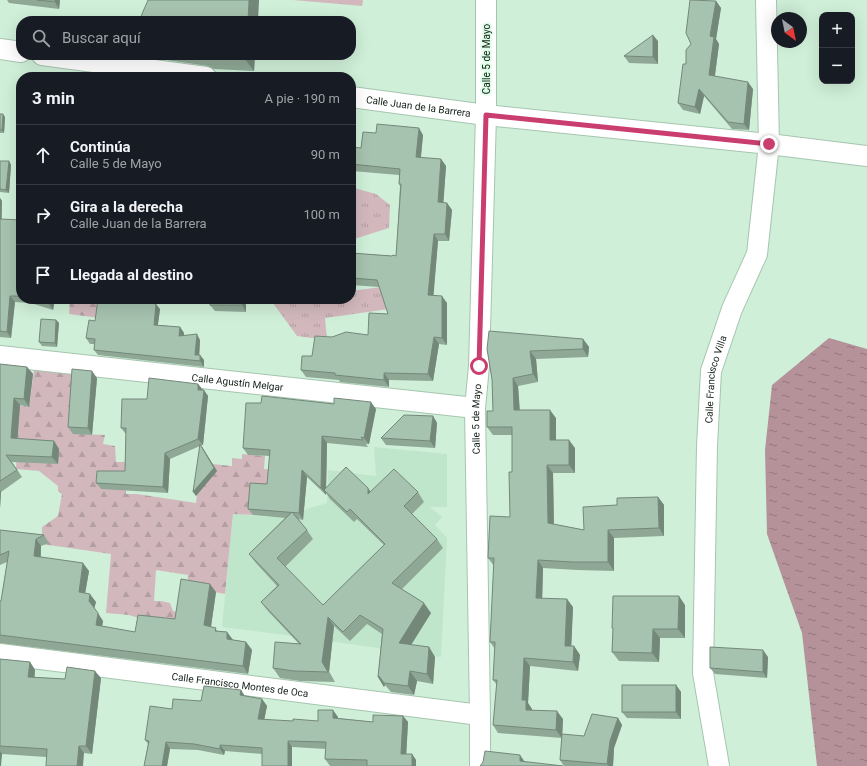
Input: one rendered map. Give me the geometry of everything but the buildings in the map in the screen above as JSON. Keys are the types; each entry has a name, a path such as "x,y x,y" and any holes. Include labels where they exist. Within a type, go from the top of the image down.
{"street":[{"name":"Calle 5 de Mayo","path":"480,766 475,408 479,366 486,115 486,0"},
{"name":"Calle Francisco Villa","path":"719,766 703,673 707,446 712,371 732,309 757,254 769,144 766,0"},
{"path":"0,49 16,51"},
{"path":"79,60 169,72"},
{"name":"Calle Juan de la Barrera","path":"356,98 486,115 769,144 867,156"},
{"name":"Calle Agustín Melgar","path":"0,356 475,408"},
{"name":"Calle Francisco Montes de Oca","path":"0,654 480,715"}],"shaded area":[{"path":"374,447 447,454 447,507 430,507 442,517 435,525 447,538 441,657 222,627 233,514 285,518 327,503 328,470 376,476"}],"green space":[{"path":"293,0 363,0 362,6"},
{"path":"356,189 376,194 390,205 389,228 356,238"},
{"path":"381,287 389,309 325,318 327,340 297,336 274,304 356,304 356,290"},
{"path":"70,304 144,304 100,318 69,314"},
{"path":"34,370 77,375 82,434 105,435 103,444 115,446 116,462 126,462 126,494 137,494 196,503 198,485 212,464 232,466 232,458 242,459 242,454 265,456 264,469 274,470 272,486 255,490 253,515 233,514 225,594 187,587 188,575 156,570 154,601 170,603 173,611 183,613 182,623 145,620 129,615 106,613 111,554 42,544 42,527 58,516 62,494 58,491 58,486 39,471 16,469 19,405 29,407"}],"water":[{"path":"829,338 867,349 867,766 817,766 802,633 767,534 765,450 772,385"}],"route":[{"path":"479,366 486,115 769,144"}]}
